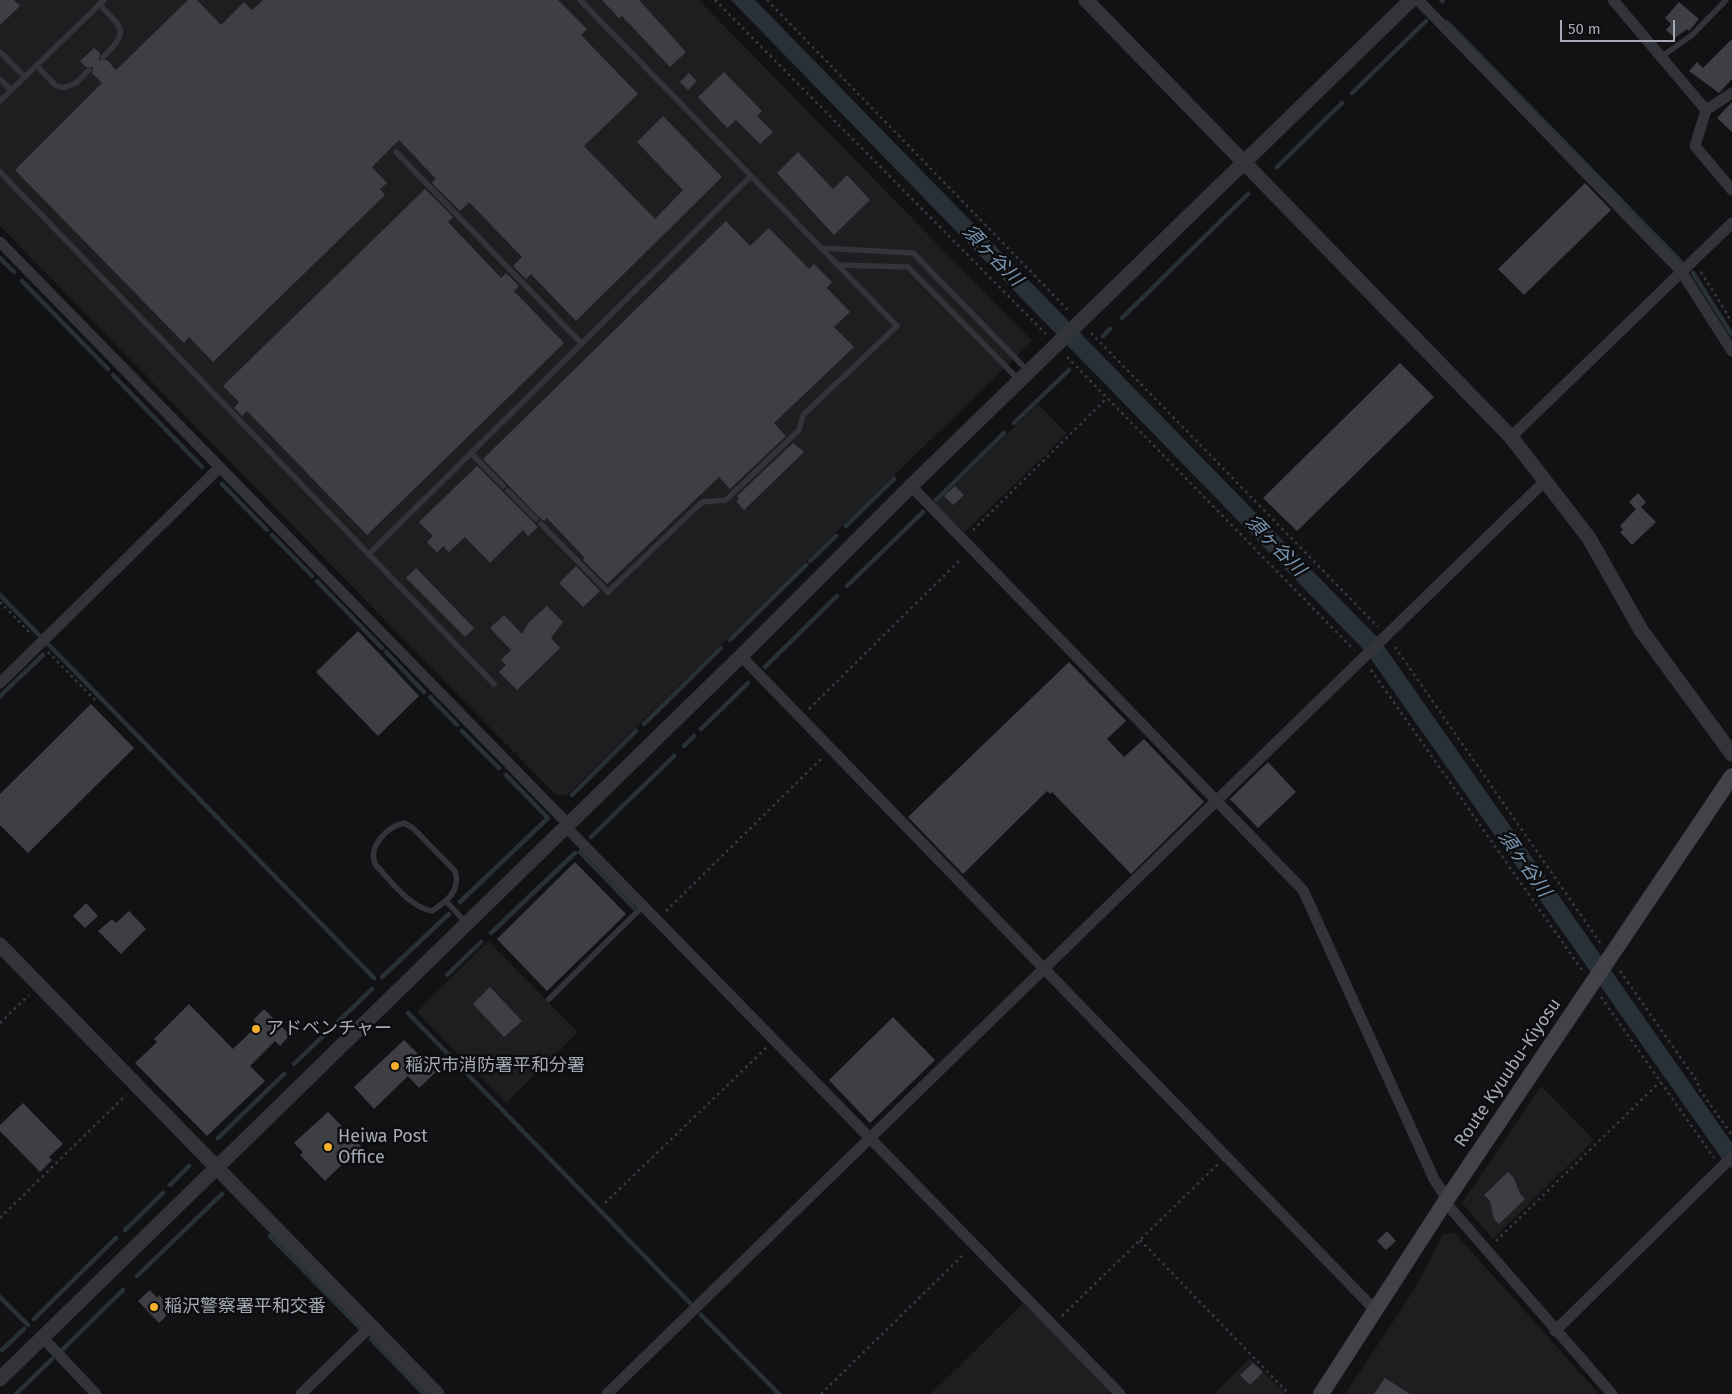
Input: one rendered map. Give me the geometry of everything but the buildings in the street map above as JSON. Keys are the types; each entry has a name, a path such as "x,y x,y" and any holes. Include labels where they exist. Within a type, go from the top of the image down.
{"main road":[{"name":"Route Kyuubu-Kiyosu","path":"1320,1394 1446,1201 1732,776"}],"street":[{"path":"1086,0 1511,437 1589,538 1640,630 1732,754"},
{"path":"0,1379 741,656 1024,376 1053,339 1074,318 1244,162 1411,0"},
{"path":"1418,0 1681,271 1732,351"},
{"path":"1613,0 1706,110"},
{"path":"1732,93 1706,110 1695,146 1732,190"},
{"path":"1511,437 1732,223"},
{"path":"0,242 1119,1394"},
{"path":"0,683 220,467"},
{"path":"607,1394 1546,480"},
{"path":"911,486 1303,890 1434,1179 1446,1201 1486,1251 1612,1394"},
{"path":"741,656 1375,1310"},
{"path":"0,945 437,1394"},
{"path":"1555,1331 1732,1157"},
{"path":"301,1394 371,1326"},
{"path":"42,1338 96,1394"}],"lane":[{"path":"541,524 608,592 702,502 726,500 799,430 803,415 897,326 580,0"},
{"path":"1661,57 1692,35 1726,0"},
{"path":"0,101 102,2 119,24 121,33 119,42 103,57"},
{"path":"0,52 25,77"},
{"path":"36,65 55,85 64,88 76,83 89,70"},
{"path":"0,79 11,90"},
{"path":"396,152 582,344"},
{"path":"0,172 494,684"},
{"path":"369,554 751,176"},
{"path":"821,248 913,253 1024,376"},
{"path":"838,265 908,268 1024,376"},
{"path":"471,453 503,486"},
{"path":"508,491 536,519"},
{"path":"404,823 413,828 454,871 457,880 453,893 446,901 432,911 419,908 375,864 372,857 374,847 395,825 404,823"},
{"path":"446,901 466,923"},
{"path":"549,999 643,906"}],"path":[{"path":"715,0 1053,339"},
{"path":"767,0 1074,318"},
{"path":"1693,260 1732,322"},
{"path":"1091,333 1385,637 1697,1081 1699,1090 1732,1135"},
{"path":"1067,356 1365,657 1594,981 1660,1082 1722,1167"},
{"path":"963,540 1107,398"},
{"path":"800,717 972,548"},
{"path":"657,920 832,749"},
{"path":"0,1023 39,985"},
{"path":"605,1203 774,1040"},
{"path":"1486,1251 1660,1082"},
{"path":"0,1218 136,1085"},
{"path":"1053,1325 1226,1156"},
{"path":"1140,1240 1289,1394"},
{"path":"820,1394 974,1245"}],"shaded area":[{"path":"0,0 699,0 1032,341 567,795 556,795 0,226"},
{"path":"1038,404 1067,434 964,533 935,504"},
{"path":"488,941 578,1032 506,1103 417,1012"},
{"path":"1541,1086 1594,1140 1493,1239 1462,1203"},
{"path":"1454,1232 1599,1394 1345,1394 1414,1290 1443,1234"},
{"path":"1023,1303 1110,1391 1107,1394 931,1394"},
{"path":"1250,1358 1286,1394 1214,1394"}],"water":[{"name":"須ヶ谷川","path":"731,0 755,0 1379,639 1732,1143 1732,1169 1722,1159 1366,652"}],"waterway":[{"path":"1352,93 1426,21"},
{"path":"1447,22 1681,262"},
{"path":"1277,167 1342,103"},
{"path":"1122,318 1248,194"},
{"path":"0,258 14,272"},
{"path":"1693,273 1732,335"},
{"path":"22,281 108,369"},
{"path":"1103,336 1110,329"},
{"path":"1014,423 1069,370"},
{"path":"113,375 202,467"},
{"path":"936,500 1004,433"},
{"path":"846,526 894,479"},
{"path":"222,484 267,530"},
{"path":"847,586 923,512"},
{"path":"272,535 312,576"},
{"path":"810,561 836,536"},
{"path":"730,640 806,565"},
{"path":"317,581 382,648"},
{"path":"0,595 39,635"},
{"path":"765,667 837,596"},
{"path":"48,644 374,978"},
{"path":"644,724 721,648"},
{"path":"386,652 424,692"},
{"path":"0,696 43,655"},
{"path":"701,729 748,683"},
{"path":"430,697 457,725"},
{"path":"462,731 499,768"},
{"path":"572,795 636,731"},
{"path":"684,746 694,736"},
{"path":"591,837 674,756"},
{"path":"460,902 548,818 506,775"},
{"path":"580,852 634,908"},
{"path":"491,933 575,853"},
{"path":"382,977 449,914"},
{"path":"447,975 481,942"},
{"path":"294,1064 372,989"},
{"path":"408,1013 690,1303"},
{"path":"218,1138 284,1074"},
{"path":"170,1185 189,1166"},
{"path":"125,1230 163,1193"},
{"path":"137,1276 222,1194"},
{"path":"270,1236 360,1328"},
{"path":"34,1319 116,1238"},
{"path":"63,1353 61,1351 123,1290"},
{"path":"0,1297 28,1325"},
{"path":"701,1315 779,1394"},
{"path":"2,1350 24,1329"},
{"path":"371,1339 424,1394"},
{"path":"16,1394 52,1359"}],"place":[{"name":"アドベンチャー","path":"256,1029"},
{"name":"稲沢市消防署平和分署","path":"395,1066"},
{"name":"Heiwa Post Office","path":"328,1147"},
{"name":"稲沢警察署平和交番","path":"154,1307"}]}
